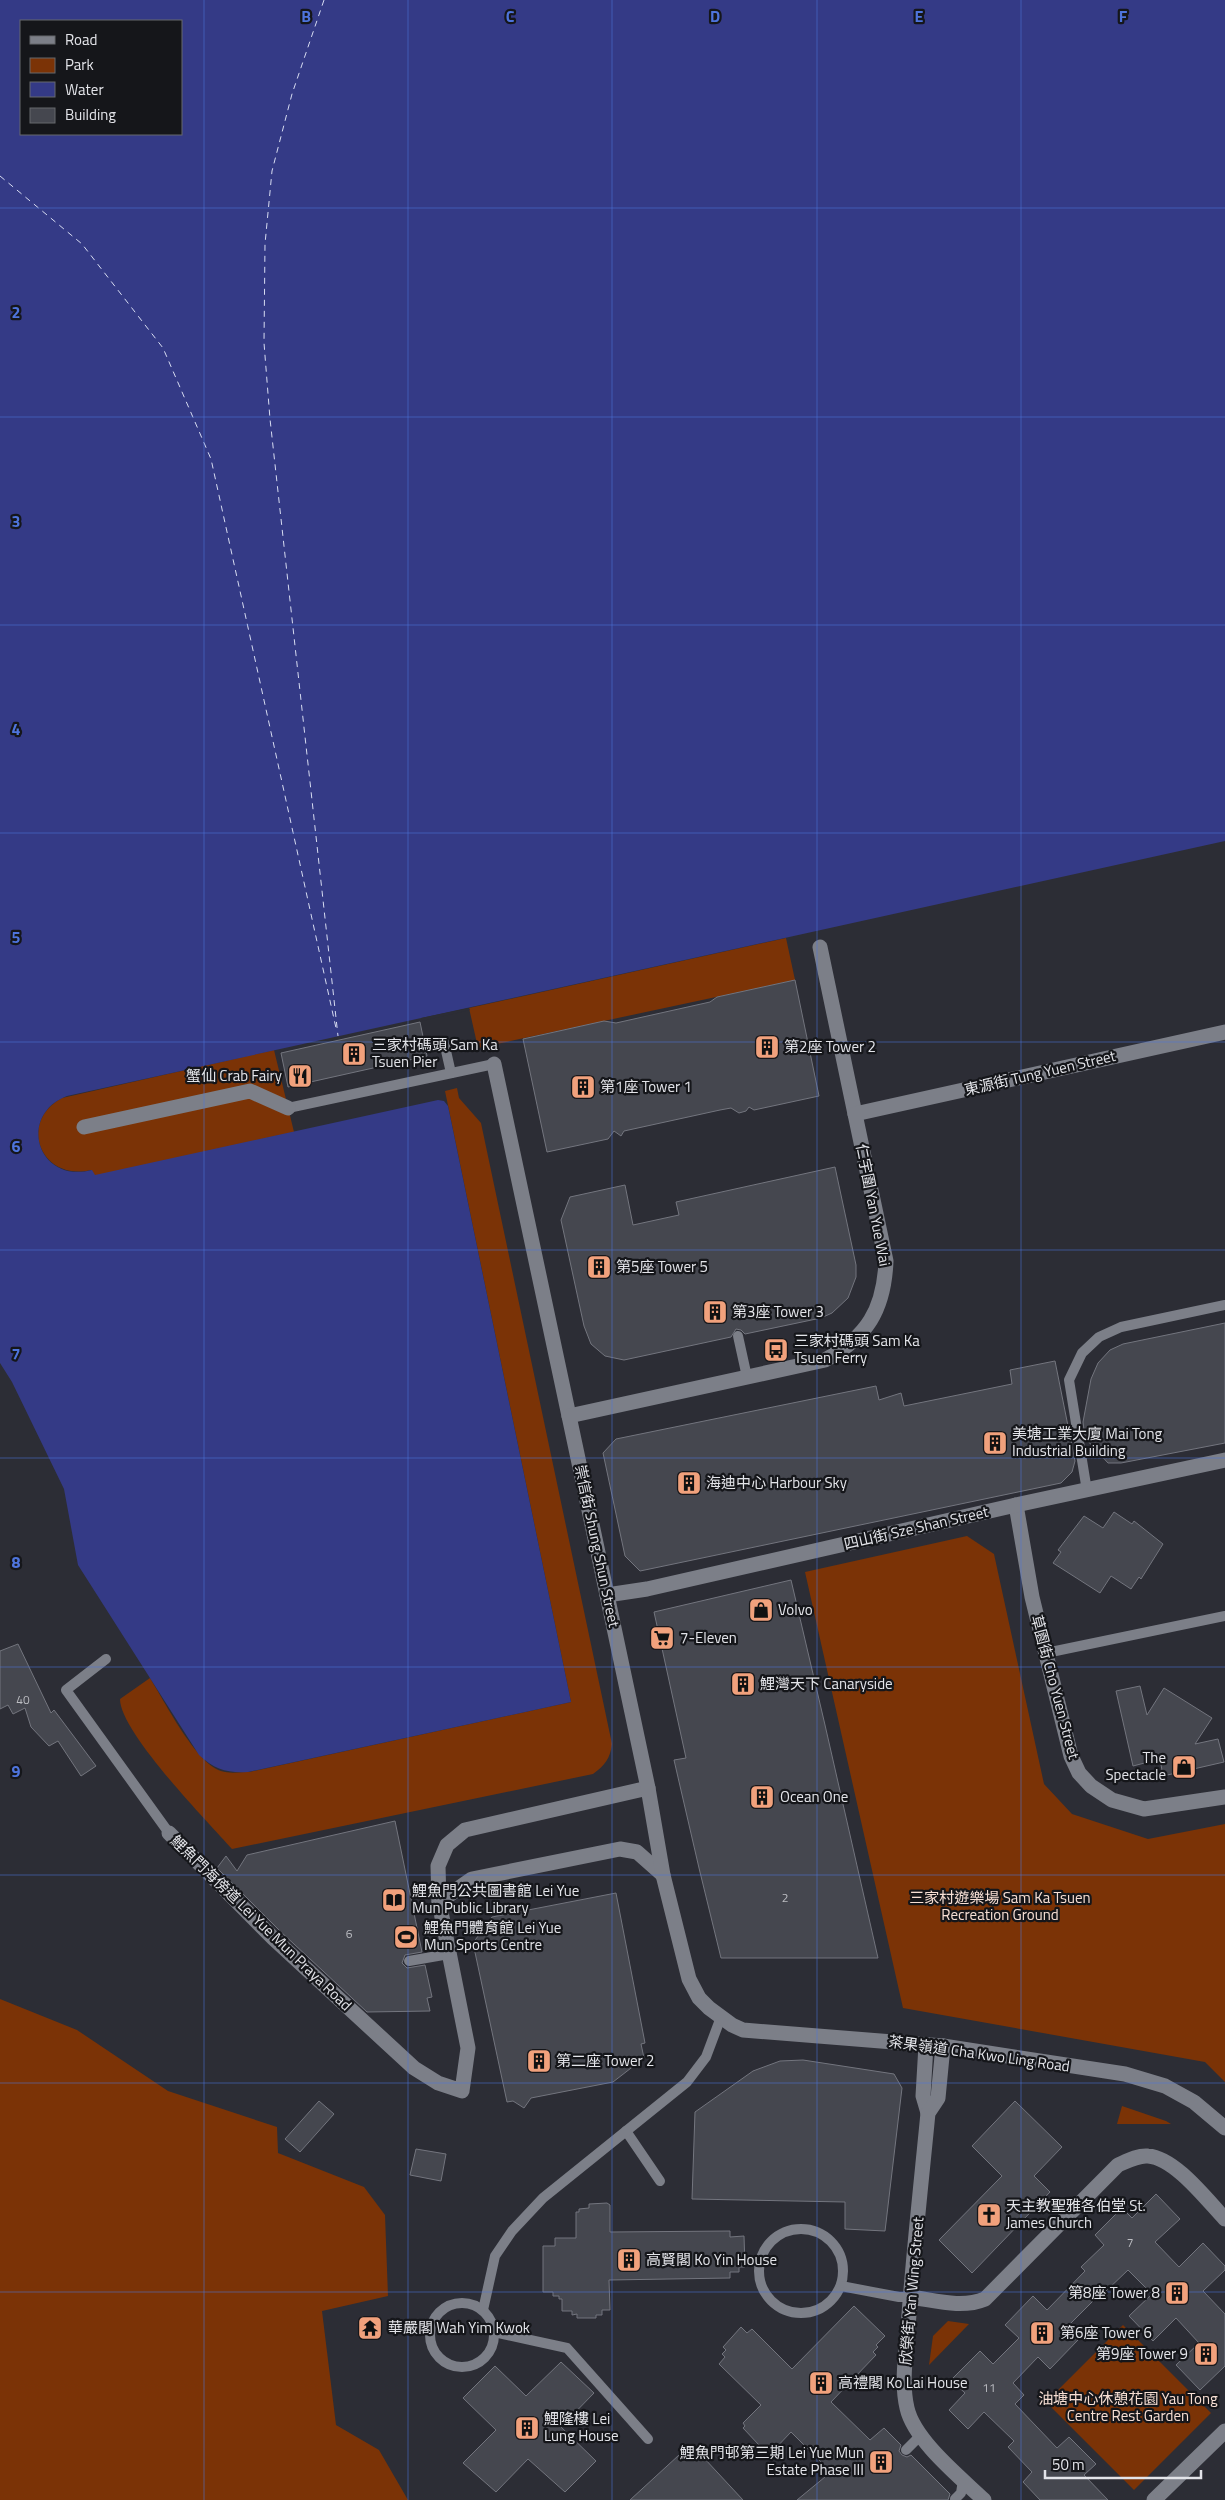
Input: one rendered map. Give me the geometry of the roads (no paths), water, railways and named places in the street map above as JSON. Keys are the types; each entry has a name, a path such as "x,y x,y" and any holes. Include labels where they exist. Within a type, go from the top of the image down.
{"street":[{"name":"仁宇圍 Yan Yue Wai","path":"569,1416 831,1357 859,1337 871,1320 880,1302 885,1282 886,1261 820,947"},
{"name":"東源街 Tung Yuen Street","path":"855,1114 1225,1032"},
{"name":"崇信街 Shung Shun Street","path":"494,1064 648,1788 663,1875 689,1979 699,1998 721,2017"},
{"path":"84,1127 250,1091 288,1108"},
{"name":"四山街 Sze Shan Street","path":"607,1596 647,1589 1016,1505 1225,1460"},
{"name":"草園街 Cho Yuen Street","path":"1016,1505 1032,1597 1071,1756 1079,1773 1091,1786 1112,1800 1144,1809 1225,1797"},
{"path":"448,1954 439,1902 438,1866 447,1845 465,1830 648,1788"},
{"name":"鯉魚門海傍道 Lei Yue Mun Praya Road","path":"169,1833 273,1938 414,2068 438,2083 462,2092 468,2048 448,1954"},
{"path":"439,1902 472,1879 620,1850 637,1852 663,1875"},
{"name":"茶果嶺道 Cha Kwo Ling Road","path":"721,2017 743,2030 863,2038 943,2046 1125,2074 1165,2086 1194,2102 1225,2128"},
{"name":"欣榮街 Yan Wing Street","path":"926,2045 923,2096 928,2113 910,2297 905,2378 907,2409 920,2435 984,2500"},
{"name":"欣榮街 Yan Wing Street","path":"928,2113 938,2098 943,2046"},
{"path":"910,2297 961,2304 974,2304 985,2299 1118,2165 1131,2159 1147,2156 1165,2161 1178,2171 1225,2218"},
{"path":"1154,2500 1225,2431"}],"lane":[{"path":"444,1042 451,1073"},
{"path":"288,1108 494,1064"},
{"path":"1087,1491 1069,1380 1082,1353 1099,1337 1121,1327 1225,1305"},
{"path":"738,1336 747,1377"},
{"path":"1046,1653 1225,1616"},
{"name":"鯉魚門海傍道 Lei Yue Mun Praya Road","path":"106,1659 66,1690 169,1833"},
{"path":"409,1961 448,1954"},
{"path":"482,2310 495,2256 512,2231 543,2198 687,2082 706,2056 721,2017"},
{"path":"626,2131 660,2181"},
{"path":"798,2229 812,2230 826,2236 842,2258 844,2273 841,2286 834,2298 823,2307 811,2312 797,2313 784,2310 773,2302 762,2285 760,2264 764,2251 773,2240 785,2232 798,2229"},
{"path":"841,2286 910,2297"},
{"path":"461,2303 472,2304 482,2310 492,2322 494,2332 494,2343 489,2353 482,2361 472,2366 450,2366 441,2360 434,2351 430,2341 430,2330 434,2319 440,2311 450,2305 461,2303"},
{"path":"494,2332 566,2348 648,2439"},
{"path":"906,2450 920,2435"},
{"path":"955,2499 962,2493 963,2480"}],"water":[{"path":"0,0 1225,0 1225,841 67,1096 51,1105 42,1118 38,1131 40,1145 47,1158 58,1167 73,1172 92,1170 95,1175 438,1100 444,1101 448,1106 571,1702 248,1772 222,1770 210,1764 199,1755 78,1565 64,1489 12,1382 0,1363"}],"place":[{"name":"第2座 Tower 2","path":"767,1047"},
{"name":"三家村碼頭 Sam Ka Tsuen Pier","path":"354,1054"},
{"name":"蟹仙 Crab Fairy","path":"300,1076"},
{"name":"第1座 Tower 1","path":"583,1087"},
{"name":"第5座 Tower 5","path":"599,1267"},
{"name":"第3座 Tower 3","path":"715,1312"},
{"name":"三家村碼頭 Sam Ka Tsuen Ferry","path":"776,1350"},
{"name":"美塘工業大廈 Mai Tong Industrial Building","path":"995,1443"},
{"name":"海迪中心 Harbour Sky","path":"689,1483"},
{"name":"Volvo","path":"761,1610"},
{"name":"7-Eleven","path":"662,1638"},
{"name":"鯉灣天下 Canaryside","path":"743,1684"},
{"name":"The Spectacle","path":"1184,1767"},
{"name":"Ocean One","path":"762,1797"},
{"name":"鯉魚門公共圖書館 Lei Yue Mun Public Library","path":"394,1900"},
{"name":"鯉魚門體育館 Lei Yue Mun Sports Centre","path":"406,1937"},
{"name":"第二座 Tower 2","path":"539,2061"},
{"name":"天主教聖雅各伯堂 St. James Church","path":"989,2215"},
{"name":"高賢閣 Ko Yin House","path":"629,2260"},
{"name":"第8座 Tower 8","path":"1177,2293"},
{"name":"華嚴閣 Wah Yim Kwok","path":"370,2328"},
{"name":"第6座 Tower 6","path":"1042,2333"},
{"name":"第9座 Tower 9","path":"1206,2354"},
{"name":"高禮閣 Ko Lai House","path":"821,2383"},
{"name":"鯉隆樓 Lei Lung House","path":"527,2428"},
{"name":"鯉魚門邨第三期 Lei Yue Mun Estate Phase III","path":"881,2462"}],"park label":[{"name":"三家村遊樂場 Sam Ka Tsuen Recreation Ground","path":"1000,1906"},
{"name":"油塘中心休憩花園 Yau Tong Centre Rest Garden","path":"1128,2408"}]}
